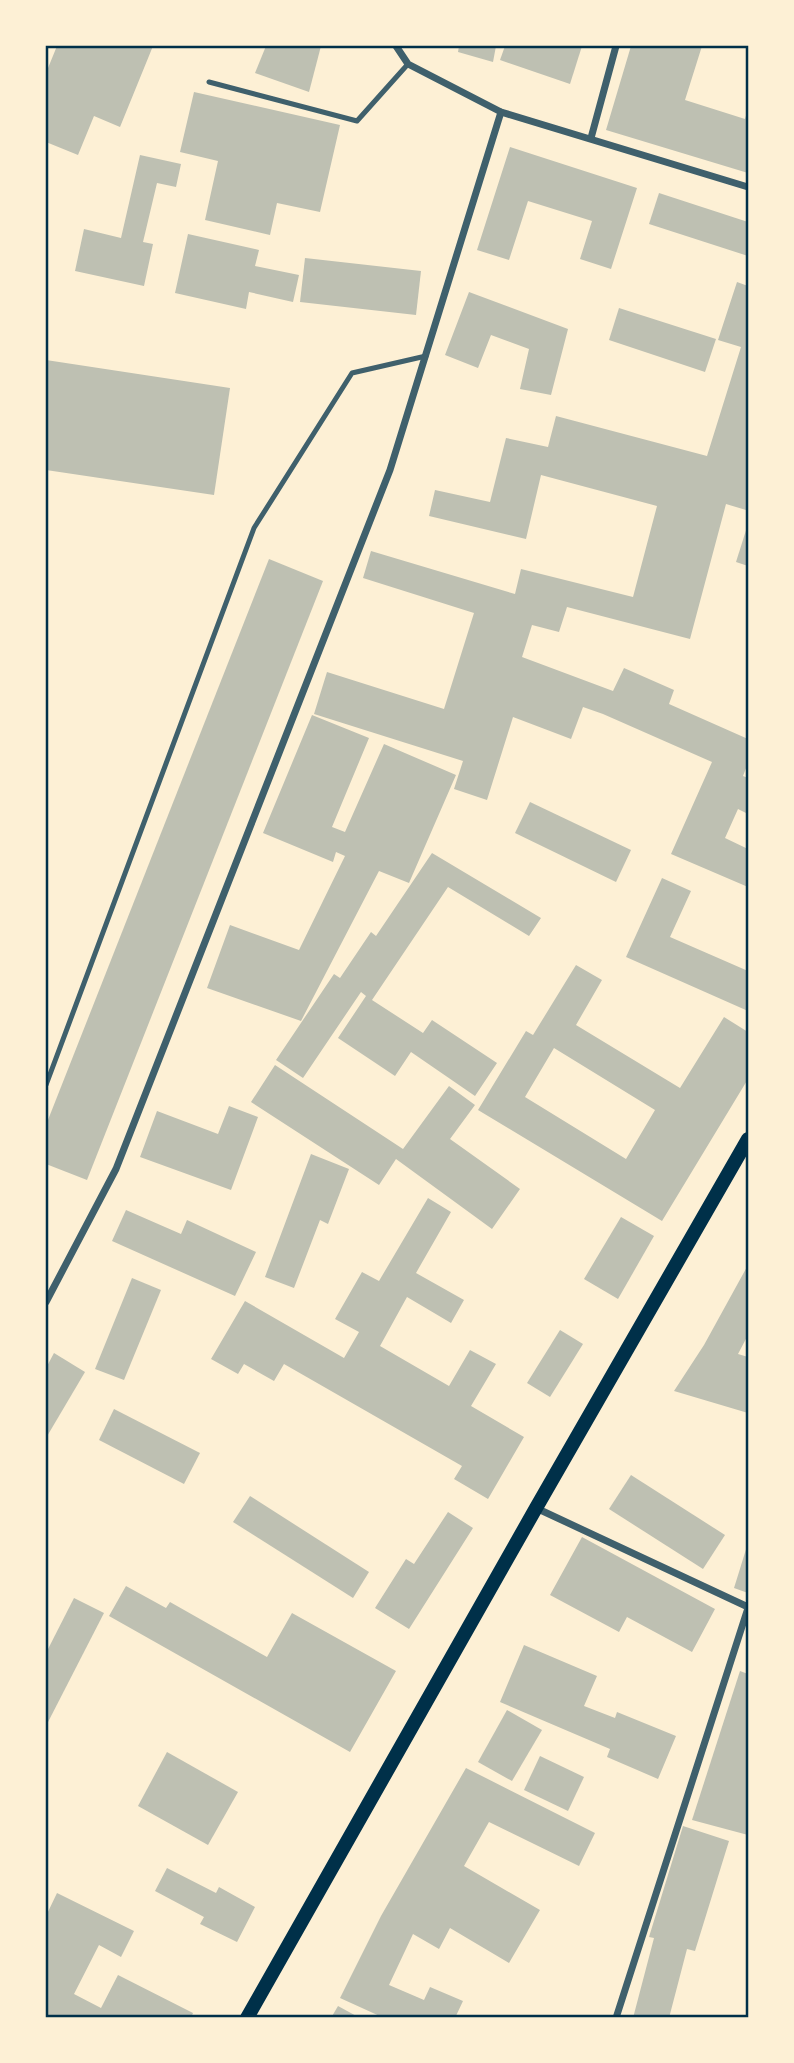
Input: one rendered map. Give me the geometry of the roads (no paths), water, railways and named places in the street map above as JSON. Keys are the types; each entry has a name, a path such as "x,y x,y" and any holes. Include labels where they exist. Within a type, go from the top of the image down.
{"main road":[{"path":"247,2018 748,1139"}],"street":[{"path":"396,46 408,64 501,112 748,187"},
{"path":"591,138 616,46"},
{"path":"46,1301 116,1168 390,470 501,112"},
{"path":"536,1508 748,1608 616,2018"}],"lane":[{"path":"209,82 357,121 408,64"},
{"path":"46,1085 254,527 352,373 426,356"}]}
